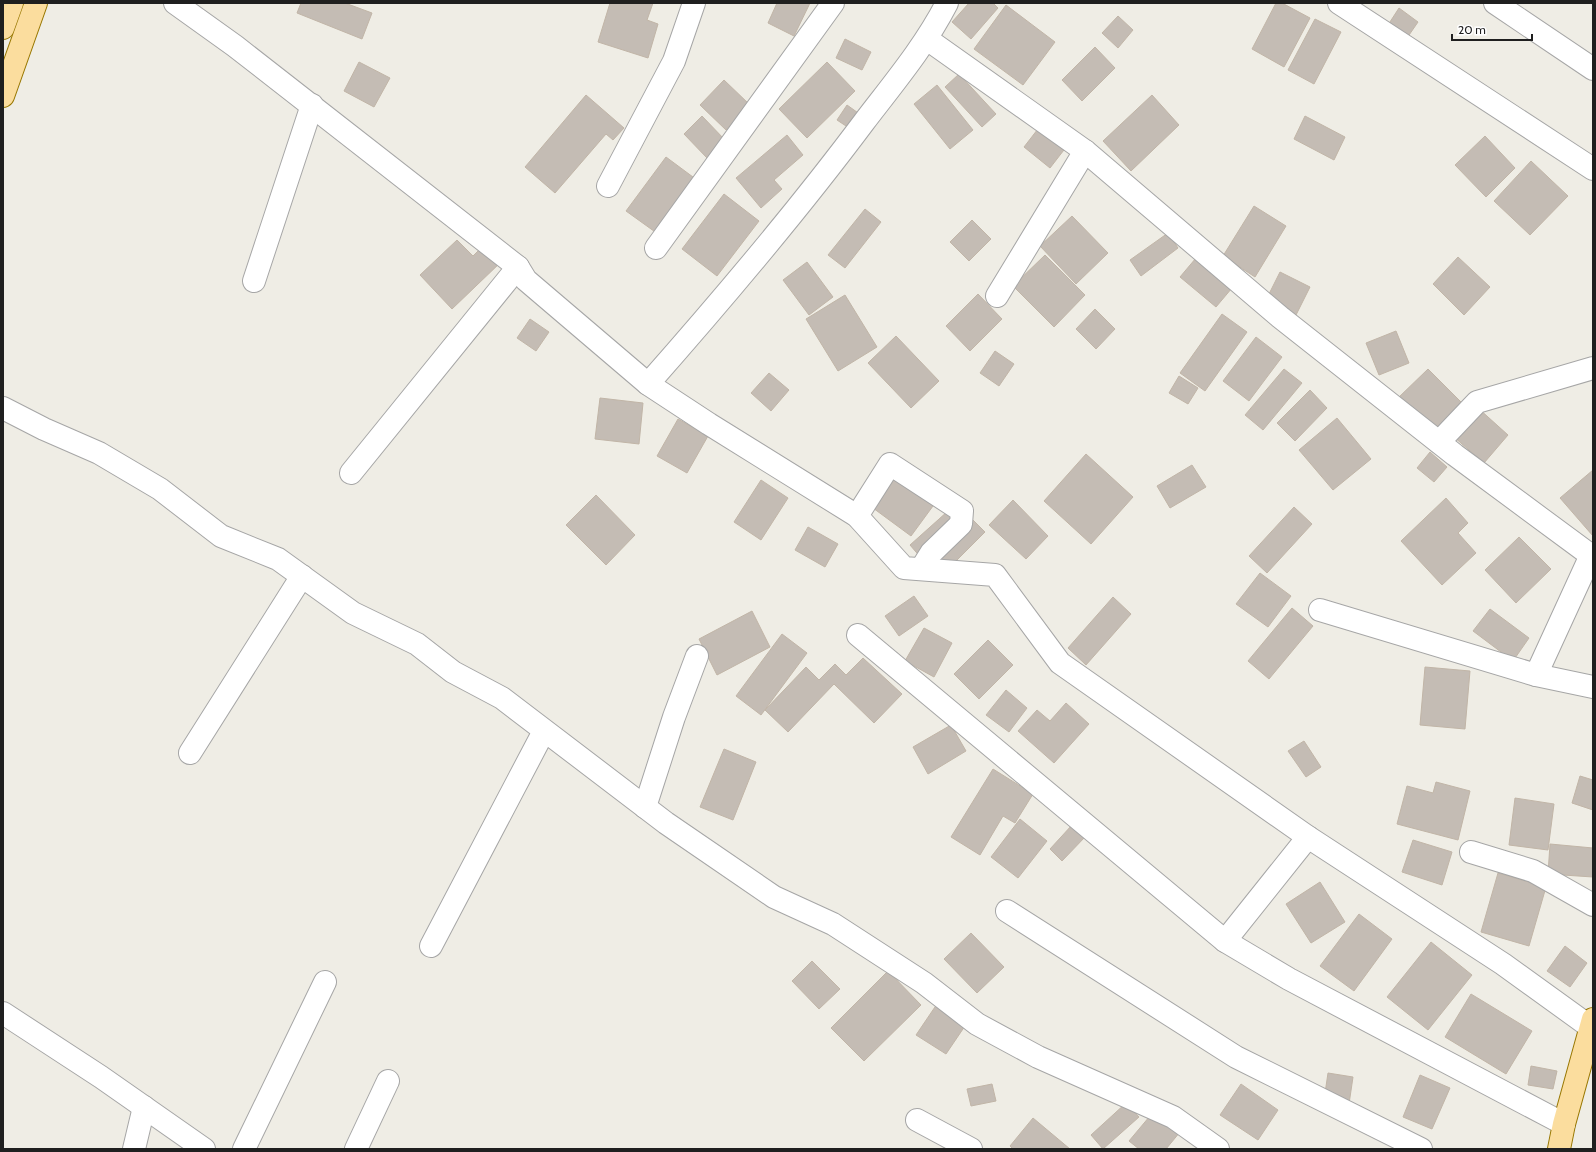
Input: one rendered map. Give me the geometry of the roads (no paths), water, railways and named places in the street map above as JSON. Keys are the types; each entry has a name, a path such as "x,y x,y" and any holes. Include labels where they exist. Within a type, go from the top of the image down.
{"main road":[{"path":"3,28 12,3"},
{"path":"3,96 36,3"},
{"path":"1560,1149 1564,1124 1592,1025"}],"street":[{"path":"175,3 235,46 518,267 526,280 648,384 709,424 857,516 904,568 995,575 1060,664 1308,837 1503,964 1592,1025"},
{"path":"608,186 674,61 694,3"},
{"path":"656,248 833,3"},
{"path":"648,384 728,294 836,159 926,39 947,3"},
{"path":"1339,3 1593,169"},
{"path":"1495,3 1593,69"},
{"path":"926,39 1085,151 1280,317 1439,442 1592,556 1536,675"},
{"path":"254,282 312,106"},
{"path":"997,296 1085,151"},
{"path":"351,473 518,267"},
{"path":"1439,442 1477,402 1593,368"},
{"path":"3,408 44,429 99,453 160,489 221,536 278,559 353,613 417,644 453,672 502,698 645,807 774,897 833,924 924,983 977,1024 1038,1057 1173,1117 1218,1149"},
{"path":"857,516 890,464 962,511 961,524 931,553 921,569"},
{"path":"190,753 302,576"},
{"path":"1320,610 1536,675 1593,687"},
{"path":"858,635 1225,941 1289,979 1564,1124"},
{"path":"645,807 674,717 697,656"},
{"path":"431,946 544,731"},
{"path":"1225,941 1308,837"},
{"path":"1471,852 1533,871 1593,905"},
{"path":"1007,912 1236,1056 1421,1149"},
{"path":"244,1149 325,982"},
{"path":"3,1013 204,1149"},
{"path":"356,1149 388,1081"},
{"path":"134,1149 144,1107"},
{"path":"918,1120 971,1149"}]}
